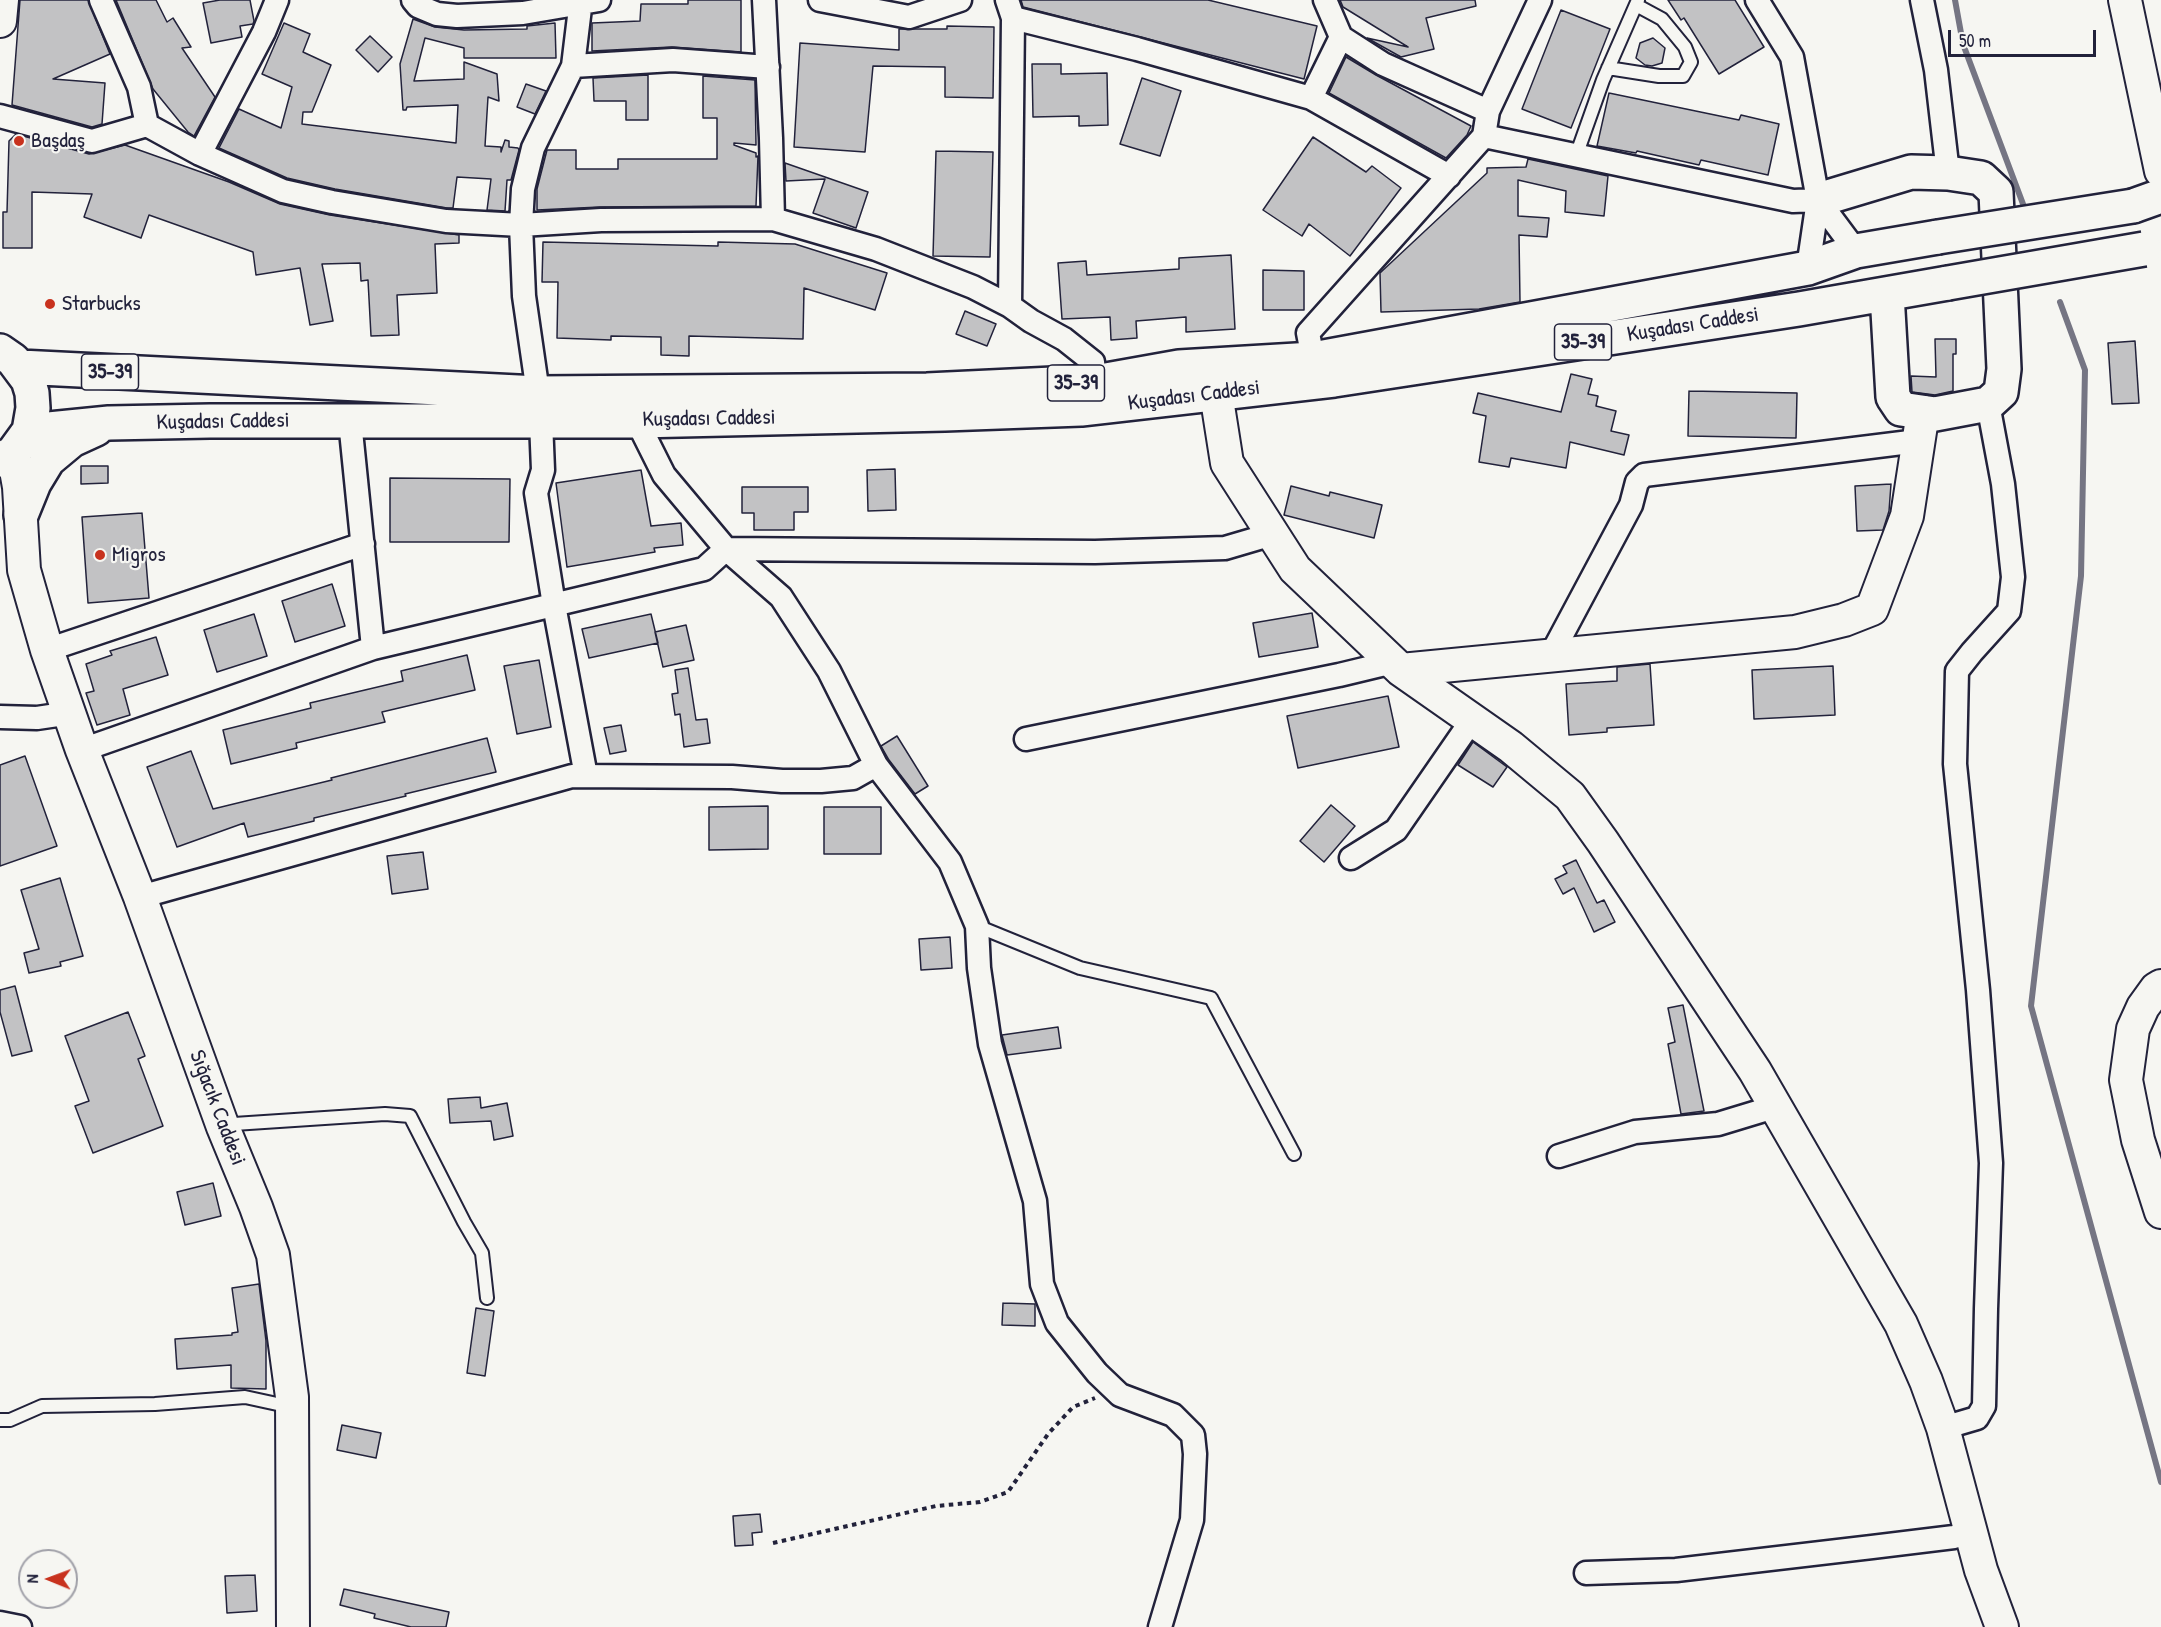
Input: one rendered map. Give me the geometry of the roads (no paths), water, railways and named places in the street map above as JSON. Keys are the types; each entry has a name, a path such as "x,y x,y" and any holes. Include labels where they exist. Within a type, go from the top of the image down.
{"main road":[{"path":"1818,201 1911,172 1948,172 1982,178 1996,192 2004,369 2001,392 1988,404 1935,414 1920,426 1901,409 1893,398 1887,294"},
{"name":"Kuşadası Caddesi","path":"109,423 350,421 539,407 1095,382 1179,367 1313,359 1808,268 1856,251 2147,201"},
{"name":"Kuşadası Caddesi","path":"6,352 200,376 539,407 637,421 1081,409 1334,380 1887,294 2152,248"},
{"path":"6,352 28,380 32,393 33,408 14,448"},
{"path":"21,515 34,483 48,460 72,440 109,423"},
{"name":"35-39","path":"14,448 109,423"}],"street":[{"path":"0,21 2,0"},
{"path":"101,0 139,87 147,125"},
{"path":"200,154 264,32 277,0"},
{"path":"413,0 418,6 437,14 457,16 523,13 587,1 573,66 533,148 524,189 521,225 524,296 539,407 543,470 536,493 586,776"},
{"path":"764,0 773,219"},
{"path":"820,0 909,17 960,0"},
{"path":"1325,0 1341,37 1383,64 1488,111"},
{"path":"1313,359 1308,333 1484,136 1488,111 1540,0"},
{"path":"1757,0 1792,57 1818,201 1808,268"},
{"path":"1922,0 1936,70 1948,172"},
{"path":"2125,0 2161,171"},
{"path":"1010,306 1010,9 1137,49 1311,98 1449,176"},
{"path":"1311,98 1341,37"},
{"path":"573,66 673,60 768,67"},
{"path":"0,116 92,141 147,125 200,154 283,191 332,202 446,220 521,225 602,220 773,219 876,249 973,287 1010,306 1031,321 1064,339 1093,362 1095,382"},
{"path":"1484,136 1793,201 1818,201"},
{"path":"1818,201 1856,251"},
{"path":"1216,393 1227,464 1295,569 1397,666 1511,747 1570,796 1604,842 1755,1071 1901,1324 1926,1381 1943,1428 1981,1570 2002,1627"},
{"path":"1943,1428 1977,1418 1984,1406 1991,1163 1978,990 1955,764 1957,671 2009,611 2013,577 2003,484 1988,404"},
{"path":"350,421 374,648"},
{"path":"637,421 664,475 726,549 781,597 829,671 876,765 950,862 977,926 979,968 990,1044 1035,1201 1042,1284 1057,1323 1097,1373 1120,1395 1173,1415 1193,1435 1195,1454 1192,1520 1160,1627"},
{"path":"1026,739 1339,675 1397,666 1551,656 1795,632 1844,620 1872,609 1907,516 1920,426 1644,475 1637,482 1631,505 1551,656"},
{"name":"Sığacık Caddesi","path":"14,448 24,570 47,650 71,713 82,750 140,897 223,1127 273,1255 292,1407 293,1627"},
{"path":"82,750 374,648 704,569 726,549 1095,552 1225,548 1259,538 1270,530"},
{"path":"47,650 363,544"},
{"name":"Sığacık Caddesi","path":"0,562 34,609"},
{"path":"0,717 37,718 71,713"},
{"path":"1351,858 1396,830 1472,720"},
{"path":"140,897 572,776 732,777 821,781 853,778 876,765"},
{"path":"2161,986 2156,989 2143,1007 2133,1029 2126,1080 2138,1140 2161,1212"},
{"path":"1559,1156 1635,1132 1718,1124 1774,1107"},
{"path":"1586,1573 1676,1570 1954,1537 1971,1532"},
{"path":"0,1623 20,1627"}],"lane":[{"path":"1576,156 1608,68 1637,2 1662,19 1685,47 1691,62 1683,76 1659,76 1608,68"},
{"path":"977,926 1080,968 1211,998 1294,1154"},
{"path":"223,1127 234,1124 385,1114 410,1116 482,1253 487,1298"},
{"path":"0,1420 10,1420 42,1406 155,1404 245,1397 292,1407"}],"waterway":[{"path":"1955,0 1963,44 2026,212"},
{"path":"2060,302 2085,370 2081,576 2031,1006 2161,1482"}],"place":[{"name":"Başdaş","path":"19,141"},
{"name":"Starbucks","path":"50,304"},
{"name":"Migros","path":"100,555"}]}
